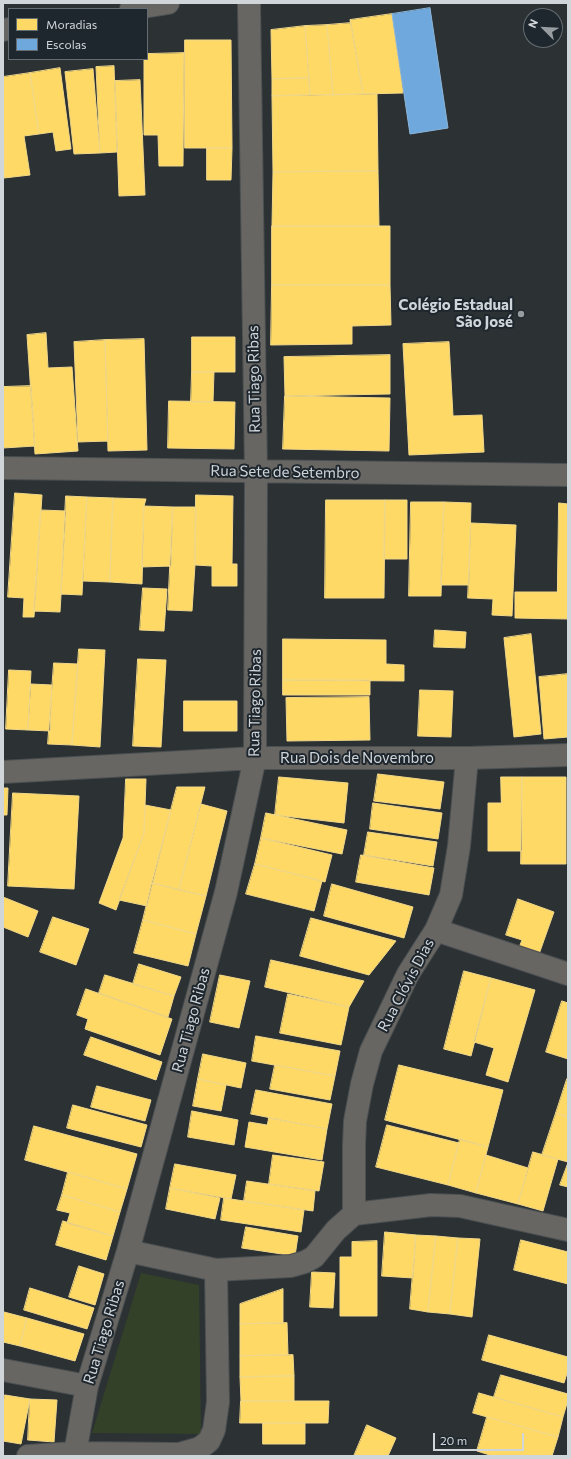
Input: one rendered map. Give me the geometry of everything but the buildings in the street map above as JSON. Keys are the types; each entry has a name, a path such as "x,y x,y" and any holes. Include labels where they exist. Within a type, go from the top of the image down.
{"street":[{"path":"137,8 168,3"},
{"name":"Rua Tiago Ribas","path":"75,1452 87,1386 128,1251 226,892 255,758 256,472 249,3"},
{"name":"Rua Sete de Setembro","path":"3,468 568,475"},
{"name":"Rua Dois de Novembro","path":"3,772 255,758 467,758 568,755"},
{"name":"Rua Clóvis Dias","path":"354,1214 355,1121 362,1084 371,1051 408,974 436,930 451,895 459,846 467,758"},
{"path":"436,930 568,974"},
{"path":"128,1251 216,1270 292,1266 305,1262 314,1257 336,1230 354,1214 431,1205 460,1206 568,1230"},
{"path":"28,1456 75,1452 179,1454 200,1448 209,1441 214,1430 218,1402 216,1270"},
{"path":"3,1370 87,1386"}],"green space":[{"path":"141,1273 199,1285 201,1434 92,1433"}],"place":[{"name":"Colégio Estadual São José","path":"521,314"}]}
